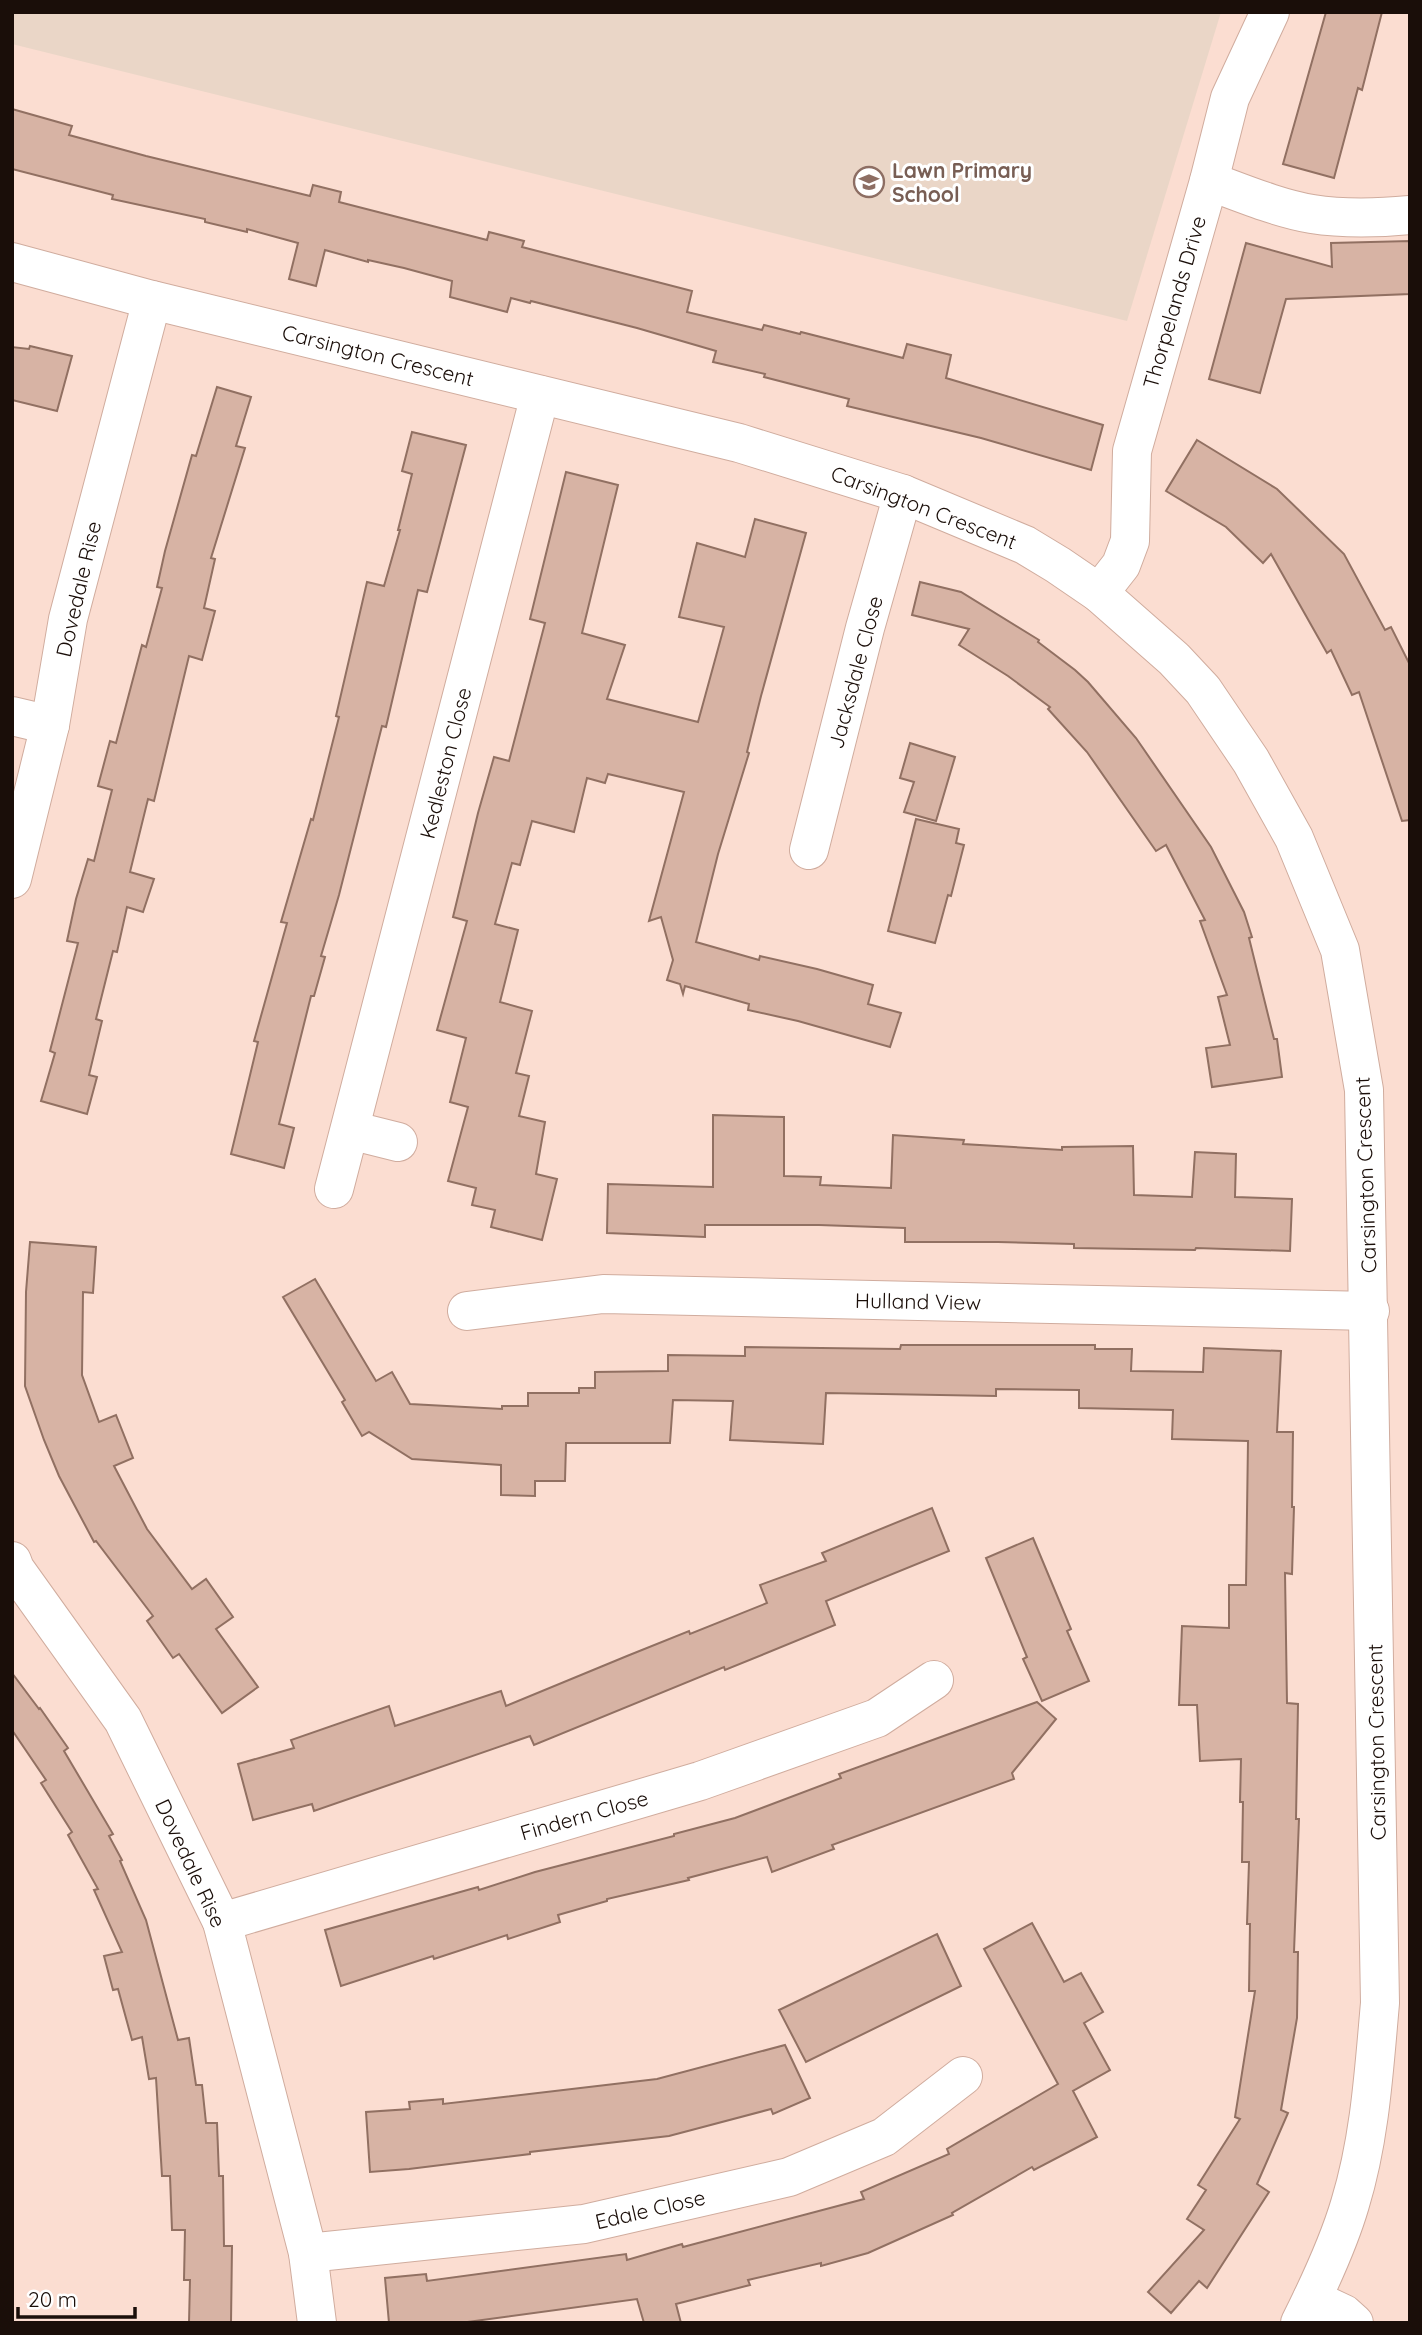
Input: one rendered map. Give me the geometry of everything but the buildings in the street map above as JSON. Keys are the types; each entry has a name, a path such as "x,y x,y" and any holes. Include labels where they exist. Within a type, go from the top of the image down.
{"street":[{"name":"Thorpelands Drive","path":"1098,593 1121,565 1130,541 1132,450 1230,98 1250,50 1270,12"},
{"path":"1209,181 1269,203 1312,214 1384,218 1410,215"},
{"name":"Carsington Crescent","path":"12,262 152,300 739,443 904,494 1025,545 1098,593 1174,659 1203,690 1251,761 1294,838 1340,950 1364,1090 1370,1311 1380,2003 1374,2080 1363,2152 1351,2203 1335,2248 1306,2311 1344,2314 1354,2323"},
{"name":"Dovedale Rise","path":"12,879 50,725 68,619 152,300"},
{"name":"Kedleston Close","path":"334,1189 540,395"},
{"name":"Jacksdale Close","path":"809,850 865,628 904,494"},
{"path":"12,716 50,725"},
{"path":"350,1130 398,1142"},
{"name":"Hulland View","path":"467,1311 603,1294 1370,1311"},
{"name":"Dovedale Rise","path":"12,1561 15,1569 123,1720 222,1922 308,2253 317,2323"},
{"name":"Findern Close","path":"222,1922 701,1781 877,1718 934,1680"},
{"name":"Edale Close","path":"308,2253 584,2224 789,2177 884,2137 963,2076"}],"shaded area":[{"name":"Lawn Primary School","path":"12,12 1221,12 1127,321 12,44"}],"place":[{"name":"Lawn Primary School","path":"869,182"}]}
